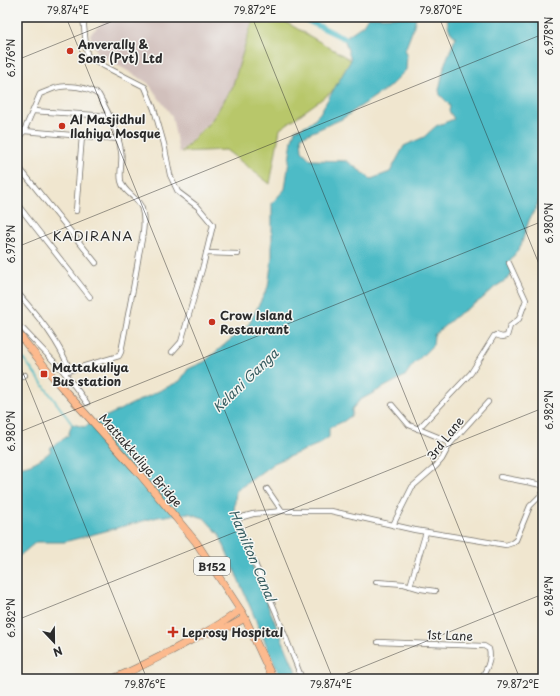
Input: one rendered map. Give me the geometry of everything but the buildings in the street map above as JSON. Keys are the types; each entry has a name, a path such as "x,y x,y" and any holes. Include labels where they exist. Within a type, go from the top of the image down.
{"main road":[{"name":"Mattakkuliya Bridge","path":"17,331 87,416 137,470 204,552 240,610"},
{"name":"B152","path":"240,610 273,679"},
{"path":"112,679 127,676 227,620 240,610"},
{"path":"198,636 231,626 245,618"}],"street":[{"path":"83,17 87,55 104,66 145,87 154,109 164,144 170,175 178,192 198,208 213,225 181,342 172,352"},
{"path":"17,140 24,131 40,94 56,88 68,87 95,92 99,95 110,116 119,140 122,152 120,178 122,185 124,189 141,204 144,222 121,352 119,356 115,358 64,372"},
{"path":"33,111 110,116"},
{"path":"17,128 24,131 46,134 119,140"},
{"path":"76,211 82,136"},
{"path":"17,164 96,263"},
{"path":"17,204 90,297"},
{"path":"206,253 238,254"},
{"path":"418,429 470,373 494,336 507,336 511,324 519,319 526,300 509,262"},
{"path":"17,292 48,329 63,353 70,370"},
{"path":"17,331 20,328 23,329 64,372 87,403"},
{"path":"17,379 25,375"},
{"name":"3rd Lane","path":"393,525 412,487 436,466 450,444 488,402"},
{"path":"392,405 406,422 450,444"},
{"path":"500,477 535,483 543,486"},
{"path":"267,489 282,512"},
{"path":"302,679 275,610 242,534 239,518 254,514 331,511 426,532 509,544 516,540 530,506 543,493"},
{"path":"410,586 426,532"},
{"path":"376,582 435,591"},
{"name":"1st Lane","path":"378,642 484,646 489,649 489,660 488,667 481,679"}],"shaded area":[{"path":"109,17 247,17 251,22 232,88 211,120 179,153 172,116 148,83 99,54 93,45 90,34"}],"green space":[{"path":"248,17 277,17 351,60 333,91 280,129 270,184 226,150 181,152 211,121 232,88 252,22"}],"water":[{"name":"Kelani Ganga","path":"368,17 416,17 405,50 407,53 406,70 389,87 342,119 301,137 302,151 311,160 347,161 371,179 390,172 404,146 424,137 436,126 454,119 449,111 450,107 448,103 440,95 439,90 445,63 456,37 450,31 447,17 543,17 543,188 536,208 529,220 521,245 509,263 513,272 509,278 495,287 482,299 456,316 434,335 433,345 411,367 405,376 360,400 352,409 352,415 344,421 329,428 329,437 319,444 274,463 236,491 234,511 242,526 255,575 299,679 281,679 219,534 204,518 188,513 158,517 64,542 36,542 17,558 17,467 35,462 50,452 51,447 68,436 72,424 84,427 180,381 188,369 204,362 249,324 268,287 272,258 272,203 285,189 292,140 295,130 309,124 320,113 351,60 344,38 363,25"}],"waterway":[{"path":"300,17 344,38"},
{"path":"17,357 24,359 72,424"}],"place":[{"name":"Anverally & Sons (Pvt) Ltd","path":"70,51"},
{"name":"Al Masjidhul Ilahiya Mosque","path":"62,126"},
{"name":"Crow Island Restaurant","path":"212,322"},
{"name":"Mattakuliya Bus station","path":"44,374"},
{"name":"Leprosy Hospital","path":"173,632"}],"district":[{"name":"KADIRANA","path":"93,235"}],"water label":[{"name":"Hamilton Canal","path":"253,555"}]}
